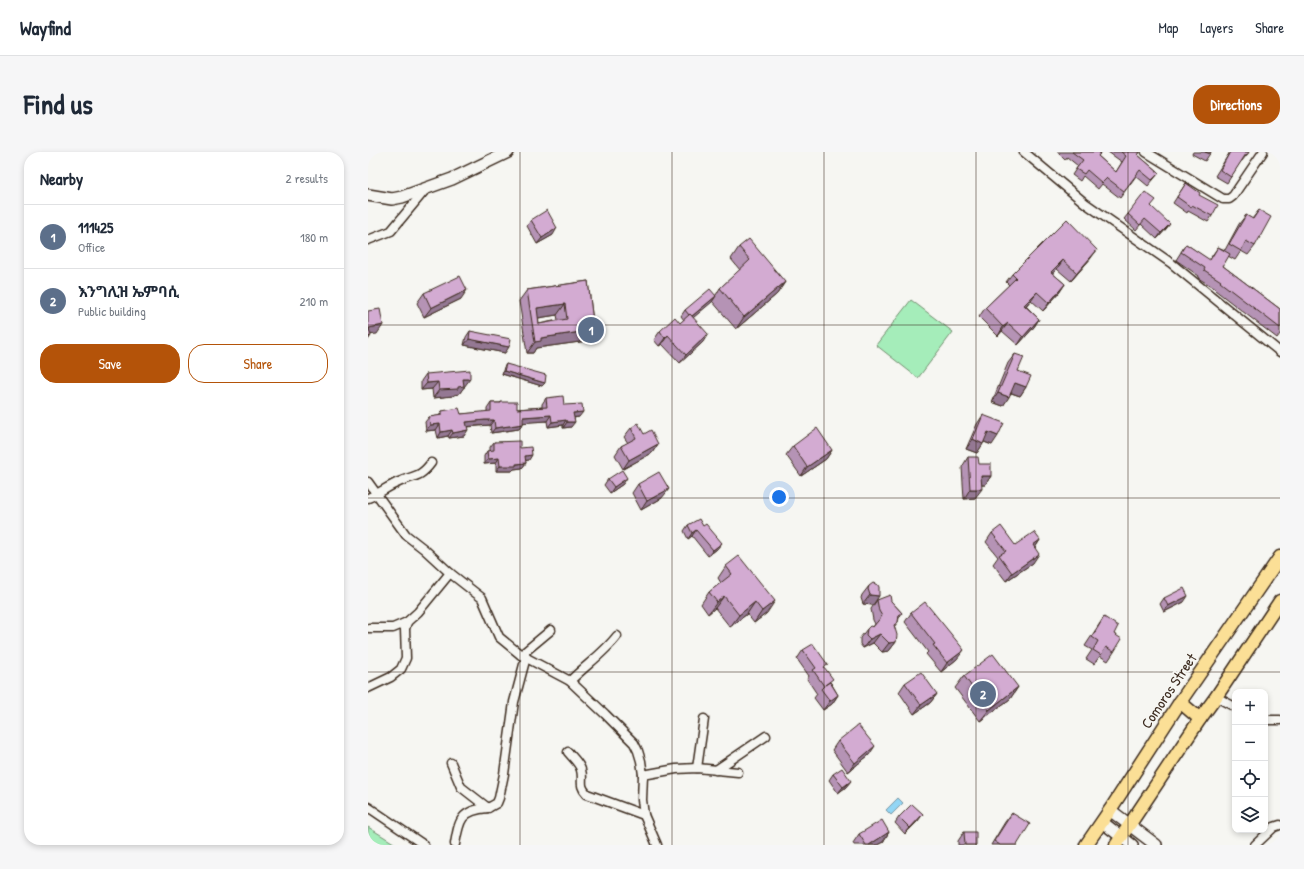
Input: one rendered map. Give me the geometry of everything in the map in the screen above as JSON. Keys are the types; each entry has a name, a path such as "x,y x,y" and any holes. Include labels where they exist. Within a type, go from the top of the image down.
{"main road":[{"name":"Comoros Street","path":"1086,845 1180,702 1280,557"},
{"path":"1118,841 1280,602"},
{"path":"1180,702 1200,719"}],"street":[{"path":"368,195 392,199 426,189 452,179 508,152"},
{"path":"1024,152 1085,203 1172,263 1280,352"},
{"path":"1146,152 1223,199 1229,199 1233,196 1263,152"},
{"path":"368,240 391,231 426,189"},
{"path":"368,498 398,482 421,474 430,463"},
{"path":"368,482 406,535 482,598 499,637 524,656 570,681 634,744 638,750 643,775 642,800 644,815 657,845"},
{"path":"369,628 393,628 407,622 418,612 450,573"},
{"path":"368,688 391,677 401,669 406,658 405,629 407,622"},
{"path":"455,844 458,825 464,815 476,809 488,808 497,804 500,798 514,702 524,656 551,630"},
{"path":"570,681 618,636"},
{"path":"1216,697 1232,705"},
{"path":"697,768 704,719"},
{"path":"1268,720 1280,720"},
{"path":"716,770 766,736"},
{"path":"568,752 581,768 581,783 584,790 588,794 644,815"},
{"path":"451,763 461,787 488,808"},
{"path":"643,775 676,769 697,768 738,772"},
{"path":"368,807 424,845"},
{"path":"1110,810 1156,845"},
{"path":"1102,822 1118,841 1132,845"},
{"path":"1255,845 1274,827 1280,825"}],"green space":[{"path":"911,300 953,332 918,378 876,345"},
{"path":"368,827 397,845 368,845"}],"water":[{"path":"898,798 903,803 891,815 886,810"}],"building":[{"path":"1072,152 1101,152 1098,156 1116,172 1126,156 1121,152 1140,152 1138,155 1159,173 1152,180 1140,170 1124,191 1107,178 1102,183 1087,170 1084,174 1076,169 1083,160"},
{"path":"1230,152 1249,152 1247,155 1246,154 1231,177 1220,170"},
{"path":"1186,183 1200,193 1199,195 1218,205 1212,216 1192,205 1191,207 1177,197"},
{"path":"1145,192 1156,200 1151,206 1170,224 1161,233 1145,219 1140,225 1128,214"},
{"path":"547,210 557,228 542,238 531,220"},
{"path":"1259,210 1271,217 1255,246 1246,241 1241,251 1229,244 1246,215 1253,219"},
{"path":"1067,219 1097,250 1077,273 1063,260 1051,272 1065,284 1049,303 1037,292 1024,305 1039,319 1023,337 1008,323 1003,327 985,308 1016,278 1012,274"},
{"path":"749,239 785,282 744,317 720,288 750,260 739,247"},
{"path":"1186,244 1210,260 1218,247 1230,254 1223,266 1280,309 1280,328 1220,282 1221,281 1204,270 1205,268 1181,252"},
{"path":"460,276 467,290 431,308 424,293"},
{"path":"588,281 594,330 541,338 541,341 535,342 527,290","holes":["565,304 567,319 539,324 537,308"]},
{"path":"710,289 716,296 692,316 690,314 689,315 685,310"},
{"path":"380,309 383,325 369,328 371,336 368,337 368,311"},
{"path":"690,314 708,334 686,355 668,335 665,338 660,331 675,317 680,323"},
{"path":"470,331 511,339 509,347 469,339"},
{"path":"1015,354 1024,357 1018,371 1031,376 1026,387 1015,383 1009,397 998,393"},
{"path":"506,364 546,375 545,383 504,371"},
{"path":"470,370 470,379 463,379 464,386 458,387 458,389 439,390 438,382 427,383 426,374"},
{"path":"563,396 564,405 582,404 583,412 573,413 575,422 567,422 566,420 552,422 551,415 523,417 523,424 495,428 494,420 485,420 466,422 468,430 453,433 452,430 441,432 440,424 430,425 429,417 442,415 442,411 459,408 461,414 491,411 491,403 501,402 517,402 517,409 547,407 546,398"},
{"path":"983,415 1004,423 998,436 988,432 983,444 973,439"},
{"path":"638,423 644,434 651,430 658,444 629,460 621,446 636,438 631,428"},
{"path":"817,428 832,450 807,467 793,446"},
{"path":"520,441 520,448 531,447 532,455 525,456 526,463 516,464 516,466 500,466 499,458 488,459 487,451 494,450 494,442"},
{"path":"968,457 978,457 979,464 991,464 991,476 981,476 982,489 970,489"},
{"path":"622,470 627,478 614,487 608,479"},
{"path":"659,472 669,489 647,501 638,484"},
{"path":"699,519 703,526 706,524 722,543 713,550 696,530 692,533 688,525"},
{"path":"1001,526 1015,545 1034,532 1040,540 1033,545 1039,554 1012,573 999,555 1006,551 992,533"},
{"path":"739,556 775,601 762,611 755,602 739,615 724,596 717,602 709,592 732,574 726,566"},
{"path":"873,583 879,587 879,596 870,595 868,589"},
{"path":"1184,588 1188,596 1168,606 1164,598"},
{"path":"890,595 891,601 902,613 899,615 898,622 894,625 897,635 896,642 889,643 880,634 870,639 866,635 867,629 870,626 873,627 882,616 879,611 877,600"},
{"path":"925,602 964,650 947,663 933,645 935,644 911,613"},
{"path":"1104,617 1118,626 1114,634 1122,639 1114,652 1106,647 1101,655 1093,650 1098,641 1092,637"},
{"path":"813,644 828,665 824,667 833,679 825,685 830,682 838,695 830,701 821,689 824,686 813,670 816,668 803,650"},
{"path":"993,654 1018,687 989,710 964,676"},
{"path":"921,672 937,694 921,705 905,683"},
{"path":"858,725 875,746 855,763 838,741"},
{"path":"842,768 851,781 843,787 833,774"},
{"path":"912,804 923,814 910,828 899,817"},
{"path":"1012,813 1030,824 1017,845 1000,845 994,841"},
{"path":"882,820 889,832 869,845 866,845 859,834"},
{"path":"964,832 976,832 976,845 965,845"}],"place":[{"name":"111425","path":"591,330"},
{"name":"እንግሊዝ ኤምባሲ","path":"983,694"}]}
